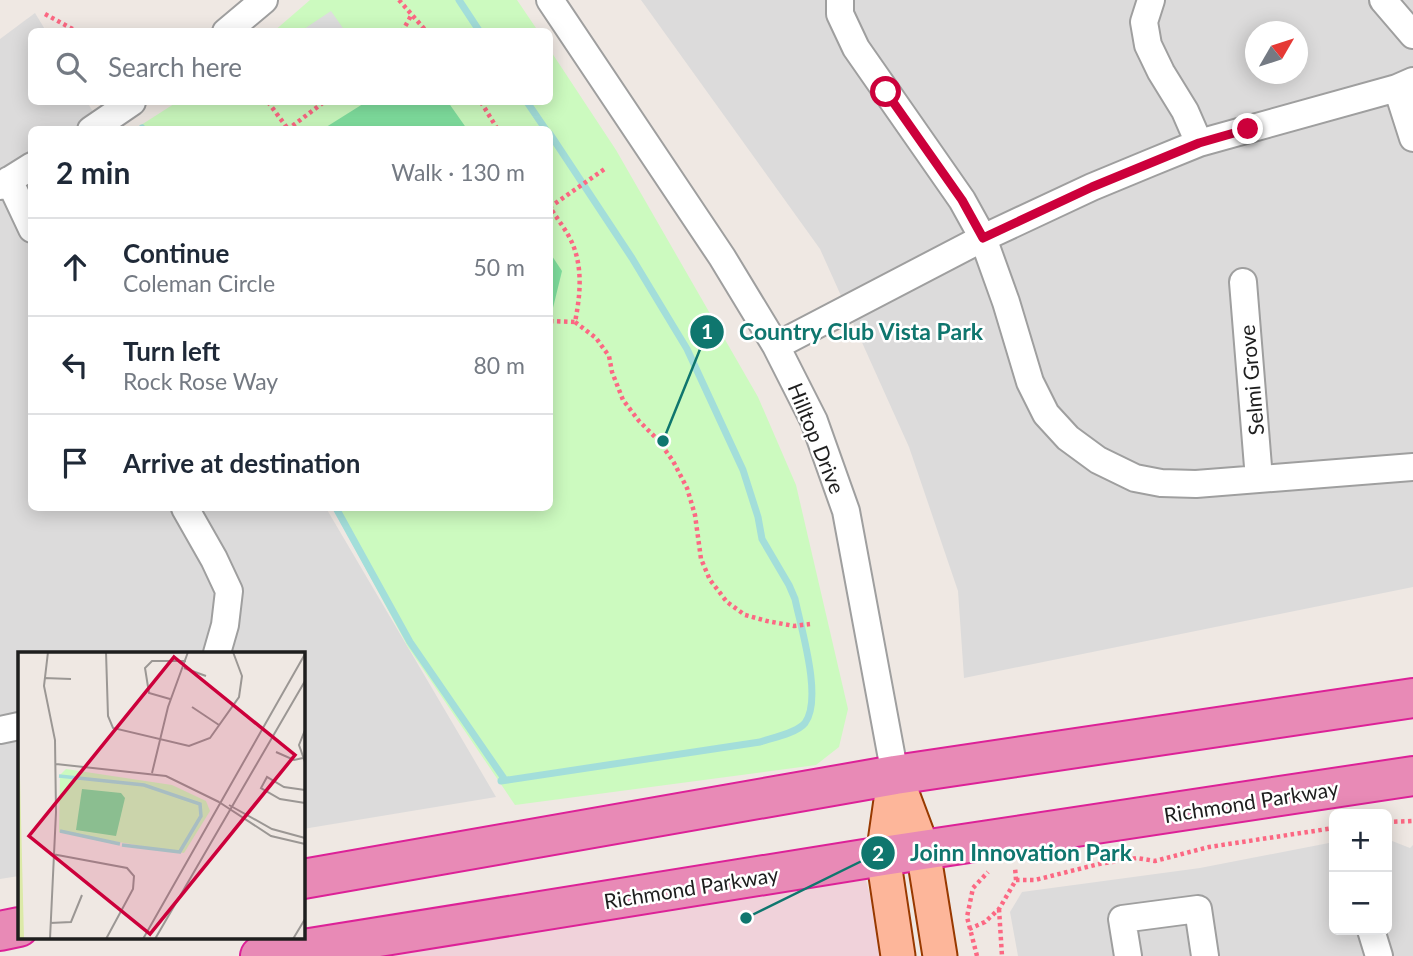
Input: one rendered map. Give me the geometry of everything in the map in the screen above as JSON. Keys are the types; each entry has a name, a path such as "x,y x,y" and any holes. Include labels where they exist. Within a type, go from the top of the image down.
{"highway":[{"path":"304,880 895,775 1413,698"},
{"name":"Richmond Parkway","path":"260,956 883,856 1413,776"},
{"path":"0,931 18,927"}],"main road":[{"name":"Hilltop Drive","path":"895,775 923,850 940,956"},
{"name":"Hilltop Drive","path":"895,775 883,856 898,956"}],"street":[{"path":"231,28 264,0"},
{"name":"Hilltop Drive","path":"550,0 722,257 776,346 814,421 846,511 895,775"},
{"path":"840,0 840,14 856,48 962,200 983,238 1030,382 1046,414 1068,438 1098,460 1135,478 1161,483 1196,484 1413,467"},
{"path":"1151,0 1144,22 1149,45 1199,143"},
{"path":"1383,0 1413,36"},
{"path":"776,346 983,238 1092,187 1199,143 1405,85 1413,138"},
{"path":"97,126 128,105"},
{"path":"28,168 4,183 28,222"},
{"name":"Selmi Grove","path":"1243,282 1259,479"},
{"path":"187,511 229,591 218,652"},
{"path":"0,730 18,726"},
{"path":"1128,956 1122,919 1198,909 1205,956"},
{"path":"1373,935 1379,956"}],"path":[{"path":"399,0 424,28"},
{"path":"45,14 71,28"},
{"path":"404,28 412,14"},
{"path":"270,105 286,126"},
{"path":"292,126 320,105"},
{"path":"483,105 496,126"},
{"path":"553,205 606,168"},
{"path":"553,212 573,244 578,265 580,295 575,322"},
{"path":"553,321 575,322 596,338 609,356 623,400 658,440 688,488 701,559 710,580 727,602 745,615 794,626 807,624"},
{"path":"1392,822 1413,821"},
{"path":"1016,880 1035,880 1099,864 1137,858 1155,861 1209,847 1329,829"},
{"path":"977,956 969,929 985,922 999,909 1016,880 1015,862"},
{"path":"999,909 1002,956"}],"shaded area":[{"path":"641,0 1413,0 1413,587 964,678 958,591 909,447 820,249"},
{"path":"331,11 343,28 306,28"},
{"path":"35,13 44,28 28,28 28,105 89,105 102,126 28,126 28,511 328,511 496,797 304,829 304,652 18,652 18,876 0,879 0,39"},
{"path":"1392,841 1410,848 1413,845 1413,956 1018,956 1010,912 1022,892 1200,868 1329,843 1329,935 1392,935"},
{"path":"866,880 886,956 366,956"}],"green space":[{"path":"310,0 517,0 536,28 278,28"},
{"path":"553,55 616,150 758,397 796,485 848,709 839,747 816,765 515,805 408,647 335,511 553,511 553,126 140,126 172,105 553,105"},
{"path":"361,105 450,105 465,126 328,126"},
{"path":"553,258 562,271 553,308"}],"waterway":[{"path":"459,0 477,28"},
{"path":"529,105 543,126"},
{"path":"501,781 760,742 801,727 810,712 812,698 806,645 795,599 762,539 743,470 687,349 632,258 553,139"},
{"path":"338,511 410,642 505,780"}],"place":[{"name":"Country Club Vista Park","path":"663,441"},
{"name":"Joinn Innovation Park","path":"746,918"}],"route":[{"path":"886,92 962,200 983,238 1092,187 1199,143 1248,129"}]}
